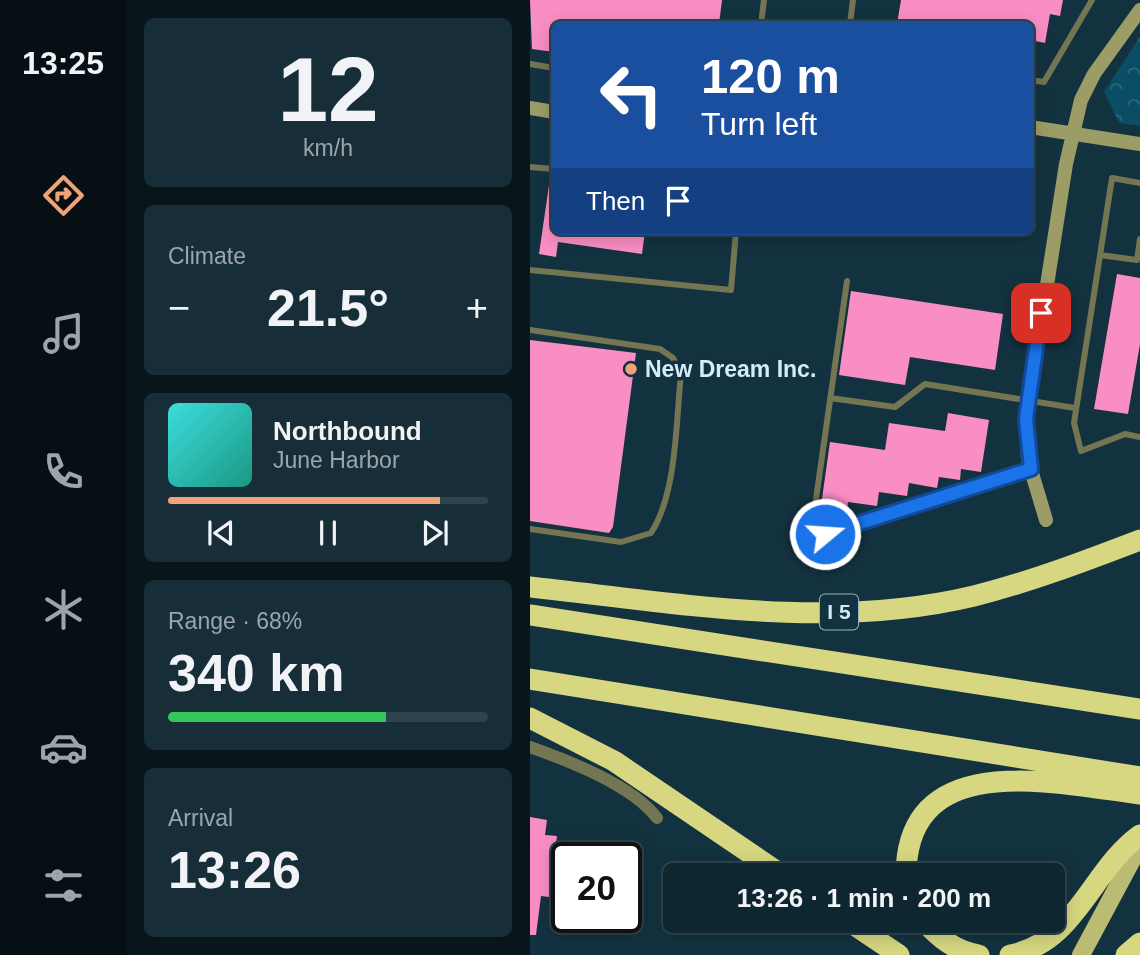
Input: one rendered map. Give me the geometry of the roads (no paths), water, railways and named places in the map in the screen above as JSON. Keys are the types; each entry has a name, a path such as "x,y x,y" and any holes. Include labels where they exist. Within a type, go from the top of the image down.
{"highway":[{"name":"I 5","path":"530,587 750,611 869,611 972,596 1049,573 1140,540"},
{"name":"I 5","path":"530,615 1140,707"},
{"path":"530,679 1140,777"},
{"path":"530,718 614,761 764,863"},
{"path":"908,863 911,840 928,811 942,799 972,784 1036,781 1140,794"},
{"path":"1010,955 1040,944 1061,928 1085,901 1112,859 1140,835"},
{"path":"866,933 899,955"},
{"path":"935,933 941,939 979,955"},
{"path":"1126,955 1140,943"}],"main road":[{"path":"1081,955 1140,845"}],"street":[{"path":"1046,520 1031,469 1026,440 1028,402 1074,132 1088,85 1140,10"},
{"path":"530,108 551,112"},
{"path":"1034,127 1140,144"},
{"path":"530,747 627,792 648,806 657,818"}],"lane":[{"path":"761,21 764,0"},
{"path":"850,21 853,0"},
{"path":"1034,81 1044,82 1092,0"},
{"path":"530,64 551,68"},
{"path":"530,167 551,169"},
{"path":"1139,436 1125,434 1081,451 1074,423 1112,178 1140,183"},
{"path":"530,270 731,290 736,235"},
{"path":"1100,255 1137,260 1140,239"},
{"path":"847,281 813,520 815,532 825,534 1031,469"},
{"path":"530,330 660,349 673,358 681,373 667,495 663,516 651,533 621,542 530,529"},
{"path":"830,398 895,407 925,384 1075,408"}],"place":[{"name":"New Dream Inc.","path":"631,369"}]}
